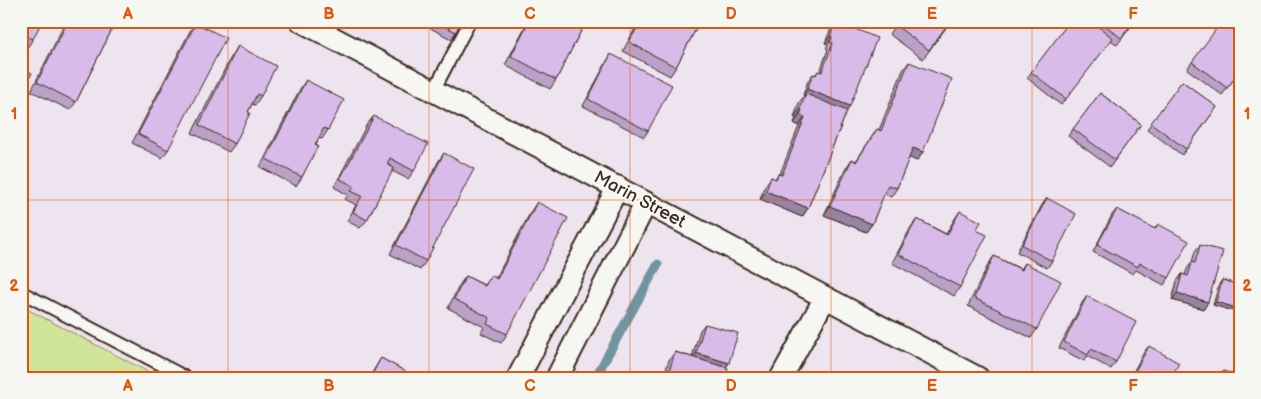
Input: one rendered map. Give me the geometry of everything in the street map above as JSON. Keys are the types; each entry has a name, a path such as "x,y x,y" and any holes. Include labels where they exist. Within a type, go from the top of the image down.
{"street":[{"name":"Marin Street","path":"301,21 978,378"},
{"path":"518,378 618,187"},
{"path":"557,378 646,203"},
{"path":"780,378 825,298"}],"lane":[{"path":"434,90 470,21"},
{"path":"21,292 187,378"}],"green space":[{"path":"21,306 160,378 21,378"}],"building":[{"path":"21,21 42,21 33,39 21,33"},
{"path":"68,21 116,21 76,102 37,82"},
{"path":"435,21 461,21 456,32"},
{"path":"529,21 586,21 556,80 511,56"},
{"path":"641,21 700,21 676,67 629,42"},
{"path":"836,21 877,38 850,106 807,89 813,74 816,75 818,71 822,72 833,43 830,42 832,37 830,36"},
{"path":"898,21 950,21 929,50 895,25"},
{"path":"1070,21 1091,21 1113,38 1066,99 1031,72"},
{"path":"1100,21 1134,21 1121,38"},
{"path":"1222,21 1240,33 1240,71 1227,88 1192,62"},
{"path":"196,23 226,38 168,150 138,134"},
{"path":"238,46 276,66 261,96 257,94 235,144 199,125"},
{"path":"611,54 672,85 648,131 588,99"},
{"path":"909,62 952,79 923,152 913,148 897,188 888,185 872,224 830,206 852,159 856,162 877,129 881,131"},
{"path":"21,68 32,73 24,89 21,88"},
{"path":"306,80 344,100 328,130 324,128 315,145 318,146 302,177 266,159"},
{"path":"1182,81 1217,107 1186,149 1151,123"},
{"path":"1100,93 1141,124 1115,160 1073,129"},
{"path":"806,94 847,111 808,208 766,191 771,177 776,179 778,174 782,175 805,117 800,115 802,110 800,109"},
{"path":"374,116 428,144 414,171 390,158 387,164 394,168 367,220 353,212 362,196 351,191 354,186 340,179"},
{"path":"444,153 474,169 426,261 396,245"},
{"path":"1047,198 1076,214 1052,261 1022,245"},
{"path":"537,202 568,218 507,334 487,324 490,318 454,299 466,276 485,286 491,275 497,279"},
{"path":"1117,209 1155,229 1158,224 1189,241 1169,278 1140,263 1138,267 1097,245"},
{"path":"960,211 981,222 976,230 987,235 960,287 898,254 917,219 947,235"},
{"path":"1200,245 1223,251 1208,302 1177,293 1182,274 1188,276 1192,262 1195,263"},
{"path":"994,256 1022,270 1025,263 1061,281 1037,329 974,298"},
{"path":"1222,280 1240,285 1240,309 1216,302"},
{"path":"1087,296 1136,322 1116,362 1091,349 1088,355 1064,342"},
{"path":"705,324 738,333 729,363 696,353"},
{"path":"1149,346 1179,363 1171,378 1131,378"},
{"path":"675,352 728,368 725,378 667,378"},
{"path":"381,358 417,378 370,378"},
{"path":"1223,371 1240,376 1240,378 1221,378"},
{"path":"849,373 865,378 847,378"}],"waterway":[{"path":"595,378 658,264"}]}
